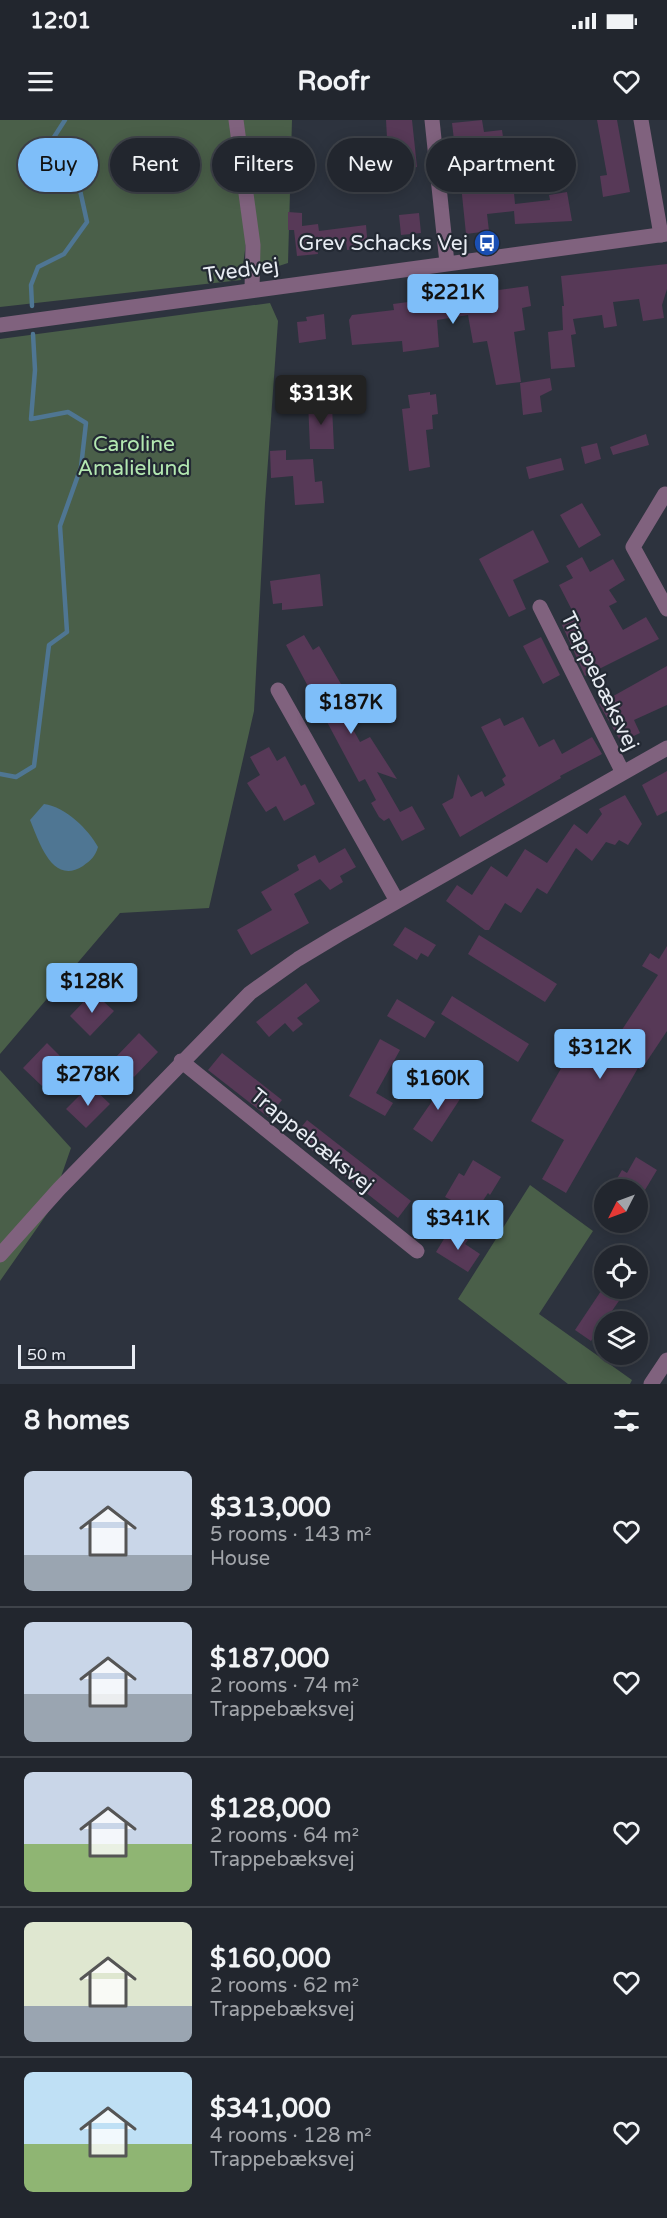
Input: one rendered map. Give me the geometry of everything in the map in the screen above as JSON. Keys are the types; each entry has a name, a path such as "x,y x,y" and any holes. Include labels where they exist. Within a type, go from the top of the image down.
{"street":[{"path":"236,120 253,246 252,289"},
{"path":"432,120 447,263"},
{"path":"641,120 664,235"},
{"name":"Tvedvej","path":"0,325 252,289 664,235"},
{"path":"665,494 633,547 667,609"},
{"name":"Trappebæksvej","path":"540,607 623,773"},
{"path":"278,690 397,901"},
{"name":"Trappebæksvej","path":"0,1255 181,1061 250,993 298,959 667,748"},
{"name":"Trappebæksvej","path":"181,1061 417,1251"},
{"path":"651,1384 667,1360"}],"green space":[{"path":"0,120 232,120 234,138 212,138 212,192 240,192 246,243 241,280 0,307"},
{"path":"241,120 292,120 291,138 243,138"},
{"path":"249,192 290,192 288,263 257,273"},
{"name":"Caroline Amalielund","path":"270,303 278,321 254,711 209,908 120,913 0,1054 0,339"},
{"path":"0,1070 71,1148 49,1211 0,1281"},
{"path":"530,1185 593,1231 539,1314 594,1353 594,1365 611,1365 632,1380 630,1384 568,1384 458,1299"}],"water":[{"path":"44,804 68,814 94,840 98,847 97,850 83,866 72,871 63,870 55,866 48,858 30,820"}],"building":[{"path":"386,120 412,120 414,138 387,138"},
{"path":"482,120 484,132 502,130 503,138 454,138 452,123"},
{"path":"597,120 617,120 630,192 603,197 600,176 607,175"},
{"path":"414,139 417,167 414,167"},
{"path":"462,192 514,192 515,204 550,200 549,195 567,192 572,221 515,224 514,211 487,214 489,231 466,234"},
{"path":"288,212 302,213 302,226 318,224 319,231 366,225 368,248 347,250 346,241 317,245 318,254 297,256 294,230 288,230"},
{"path":"419,213 421,233 401,235 399,215"},
{"path":"667,264 667,289 662,305 664,318 643,321 639,299 613,302 617,326 604,328 602,315 573,319 576,334 571,335 575,367 551,369 548,332 563,330 562,306 564,306 561,276"},
{"path":"528,286 531,306 522,308 525,330 514,332 521,382 496,385 487,341 473,343 468,315 437,320 439,347 403,352 402,341 352,345 349,320 352,315 394,310 393,304"},
{"path":"324,314 326,339 299,343 297,322 307,321 306,317"},
{"path":"550,378 552,390 540,396 542,412 523,415 520,383"},
{"path":"430,392 430,395 436,394 438,414 432,415 433,429 426,430 430,467 409,471 402,409 410,408 408,395"},
{"path":"308,401 321,401 321,407 332,406 334,449 310,449"},
{"path":"646,434 649,445 613,455 610,447"},
{"path":"597,443 601,459 585,464 581,447"},
{"path":"286,450 286,460 313,459 315,482 322,481 324,503 295,505 293,476 271,478 270,451"},
{"path":"561,458 564,470 529,479 526,467"},
{"path":"582,503 601,535 579,548 560,515"},
{"path":"533,530 549,562 513,580 526,609 509,617 479,559"},
{"path":"582,557 590,572 613,559 625,580 609,590 617,602 609,606 623,630 646,617 659,639 585,676 562,625 576,618 559,585 573,578 566,566"},
{"path":"320,574 323,606 282,610 282,603 273,604 270,581"},
{"path":"304,635 313,650 319,646 352,703 348,705 351,709 344,713 360,742 370,737 397,779 377,772 400,812 412,806 425,829 402,841 389,818 384,821 379,817 371,803 376,800 365,779 359,782 286,645"},
{"path":"541,637 560,675 543,684 523,646"},
{"path":"667,666 667,705 634,720 640,733 621,742 599,704"},
{"path":"523,717 539,747 554,739 562,754 592,737 602,754 560,776 561,778 460,837 442,804 453,798 458,774 471,797 482,791 485,797 505,785 502,779 506,776 481,727 500,718 504,726"},
{"path":"269,747 277,761 285,756 301,786 305,784 315,804 284,821 276,806 266,812 247,783 260,775 250,757"},
{"path":"667,771 667,811 657,816 642,785"},
{"path":"625,795 642,824 628,845 619,840 615,845 606,842 592,861 576,848 547,894 537,888 521,913 505,903 489,930 485,930 446,901 457,885 472,895 491,866 507,877 525,849 547,863 574,824 587,834 602,814 599,809"},
{"path":"345,848 356,867 340,876 343,882 330,890 320,879 294,894 309,923 251,955 237,930 272,910 261,892 299,870 297,865 315,855 319,863"},
{"path":"405,927 436,945 428,957 421,953 417,960 393,945"},
{"path":"479,935 557,984 545,1002 468,954"},
{"path":"667,946 667,1031 641,1070 638,1068 566,1193 542,1179 564,1140 531,1121 567,1058 557,1052 564,1041 573,1047 575,1043 582,1047 590,1038 608,1051 658,975 642,966 650,953 659,959"},
{"path":"306,983 320,1001 297,1018 303,1024 293,1032 285,1023 269,1037 256,1022"},
{"path":"93,992 114,1011 90,1036 70,1016"},
{"path":"452,996 529,1044 518,1062 441,1014"},
{"path":"397,999 435,1022 425,1038 387,1016"},
{"path":"139,1033 158,1052 134,1077 115,1058"},
{"path":"380,1039 400,1050 376,1093 393,1103 385,1116 349,1096"},
{"path":"47,1043 66,1062 42,1086 23,1068"},
{"path":"222,1053 282,1100 268,1117 208,1070"},
{"path":"448,1078 459,1085 453,1094 460,1099 432,1142 413,1129"},
{"path":"90,1085 110,1104 86,1128 66,1109"},
{"path":"307,1120 411,1201 398,1218 294,1136"},
{"path":"636,1157 657,1170 648,1185 648,1179 617,1179 622,1170 627,1173"},
{"path":"473,1160 501,1177 490,1195 488,1193 478,1208 473,1205 464,1219 446,1208 451,1200 445,1197 459,1173 464,1176"},
{"path":"450,1229 468,1240 465,1244 480,1254 468,1272 436,1252"},
{"path":"596,1299 620,1299 612,1311 594,1311 594,1337 591,1341 575,1330"}],"waterway":[{"path":"32,306 31,285 38,267 64,254 87,222 78,181 47,148 65,120"},
{"path":"0,774 16,777 34,766 49,645 67,632 60,526 81,467 86,423 68,412 31,419 35,370 33,334"}],"place":[{"name":"Grev Schacks Vej","path":"487,243"}]}
